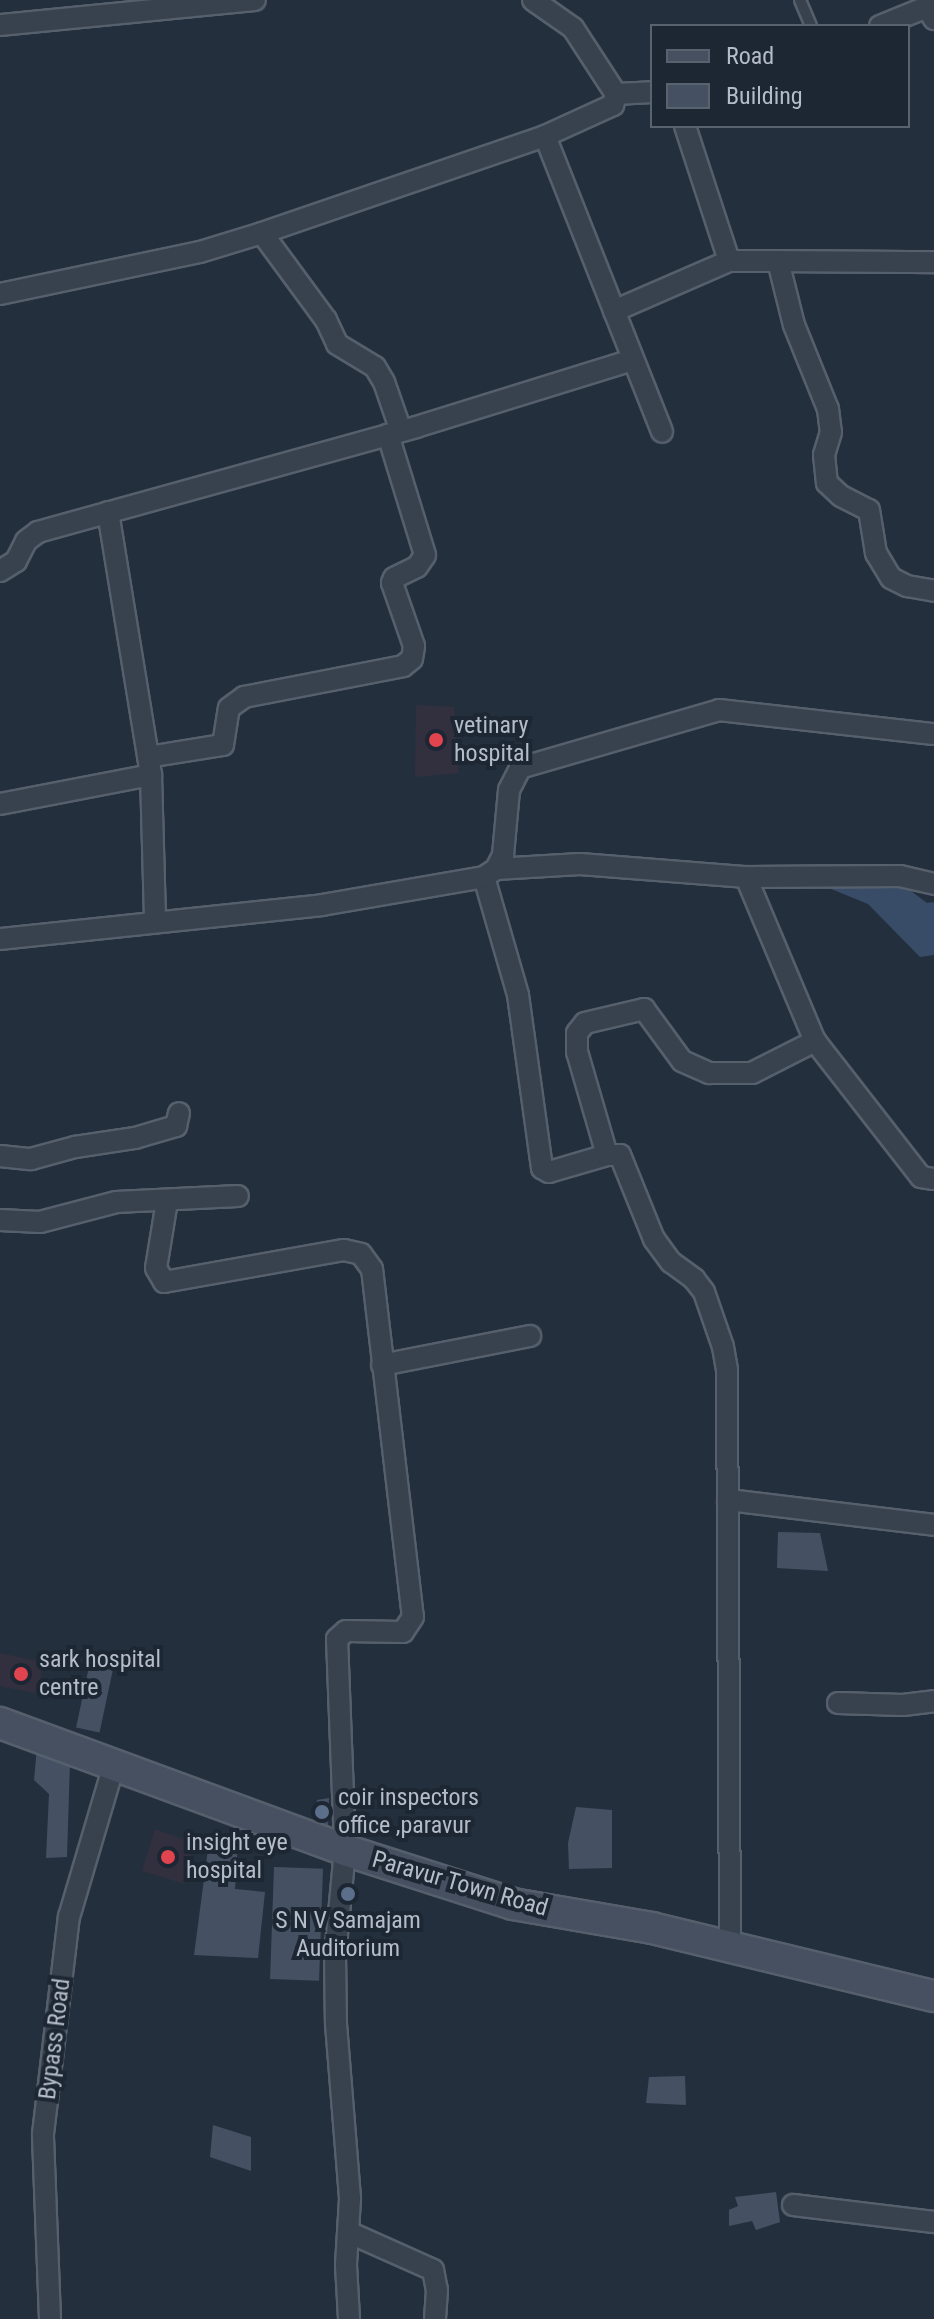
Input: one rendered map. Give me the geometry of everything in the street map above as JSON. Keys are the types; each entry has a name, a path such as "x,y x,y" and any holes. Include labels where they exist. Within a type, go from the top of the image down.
{"main road":[{"name":"Paravur Town Road","path":"0,1723 345,1850 513,1904 652,1928 934,1996"}],"street":[{"path":"0,25 255,0"},
{"path":"0,294 200,252 262,233 545,136 613,105 616,94 573,28 533,0"},
{"path":"886,24 929,9"},
{"path":"616,94 650,92"},
{"path":"686,128 729,261"},
{"path":"545,136 662,432"},
{"path":"0,804 223,745 229,708 244,697 403,666 412,659 414,646 392,583 394,578 417,567 425,555 384,382 375,367 337,344 326,320 262,233"},
{"path":"614,311 729,261 934,262"},
{"path":"778,261 794,325 828,409 831,432 824,455 827,483 841,496 869,510 876,553 891,578 907,586 934,591"},
{"path":"0,571 16,561 26,541 38,532 394,433 633,360"},
{"path":"108,512 150,766 155,922"},
{"path":"730,1947 727,1370 718,1327 704,1292 694,1279 671,1262 654,1239 620,1155 607,1155 549,1172 542,1168 518,995 490,873 503,855 509,790 515,772 601,743 727,710 934,734"},
{"path":"0,939 322,905 490,873 580,864 746,877 900,876 934,884"},
{"path":"746,877 815,1041 921,1177 934,1179"},
{"path":"607,1155 577,1052 577,1033 585,1023 644,1009 682,1061 709,1073 752,1073 815,1041"},
{"path":"0,1156 31,1159 75,1147 135,1138 176,1126 179,1113"},
{"path":"0,1220 40,1222 116,1202 238,1196"},
{"path":"167,1201 156,1268 164,1282 344,1250 361,1254 372,1269 413,1617 403,1632 346,1631 337,1639 345,1850 335,1955 340,2095 350,2199 345,2306 349,2319"},
{"path":"382,1365 530,1336"},
{"path":"728,1500 934,1525"},
{"path":"838,1703 903,1705 934,1701"},
{"name":"Bypass Road","path":"50,2319 43,2134 69,1917 114,1765"},
{"path":"793,2205 934,2222"},
{"path":"348,2232 433,2270 437,2290 435,2319"}],"lane":[{"path":"800,0 810,24"}],"shaded area":[{"name":"vetinary hospital","path":"416,705 454,707 459,773 415,777"},
{"name":"sark hospital centre","path":"0,1653 42,1662 39,1694 0,1686"},
{"name":"insight eye hospital","path":"155,1829 193,1843 185,1884 142,1871"}],"water":[{"path":"824,886 907,888 927,903 934,902 934,955 920,957 868,904"}],"building":[{"path":"778,1532 820,1533 828,1571 777,1568"},
{"path":"90,1662 113,1667 100,1733 76,1728"},
{"path":"37,1747 70,1761 67,1857 46,1858 49,1794 34,1780"},
{"name":"coir inspectors office ,paravur","path":"329,1798 328,1828 315,1824 317,1800"},
{"path":"576,1807 612,1810 612,1868 569,1869 568,1843"},
{"path":"210,1834 238,1840 235,1889 265,1892 258,1958 194,1955"},
{"path":"274,1867 323,1869 319,1981 270,1979"},
{"path":"685,2076 686,2105 646,2103 649,2077"},
{"path":"213,2125 251,2137 251,2171 210,2157"},
{"path":"776,2192 780,2222 756,2230 752,2221 729,2226 729,2210 738,2206 735,2197"}],"place":[{"name":"vetinary hospital","path":"436,740"},
{"name":"sark hospital centre","path":"21,1674"},
{"name":"coir inspectors office ,paravur","path":"322,1812"},
{"name":"insight eye hospital","path":"168,1857"},
{"name":"S N V Samajam Auditorium","path":"348,1894"}]}
